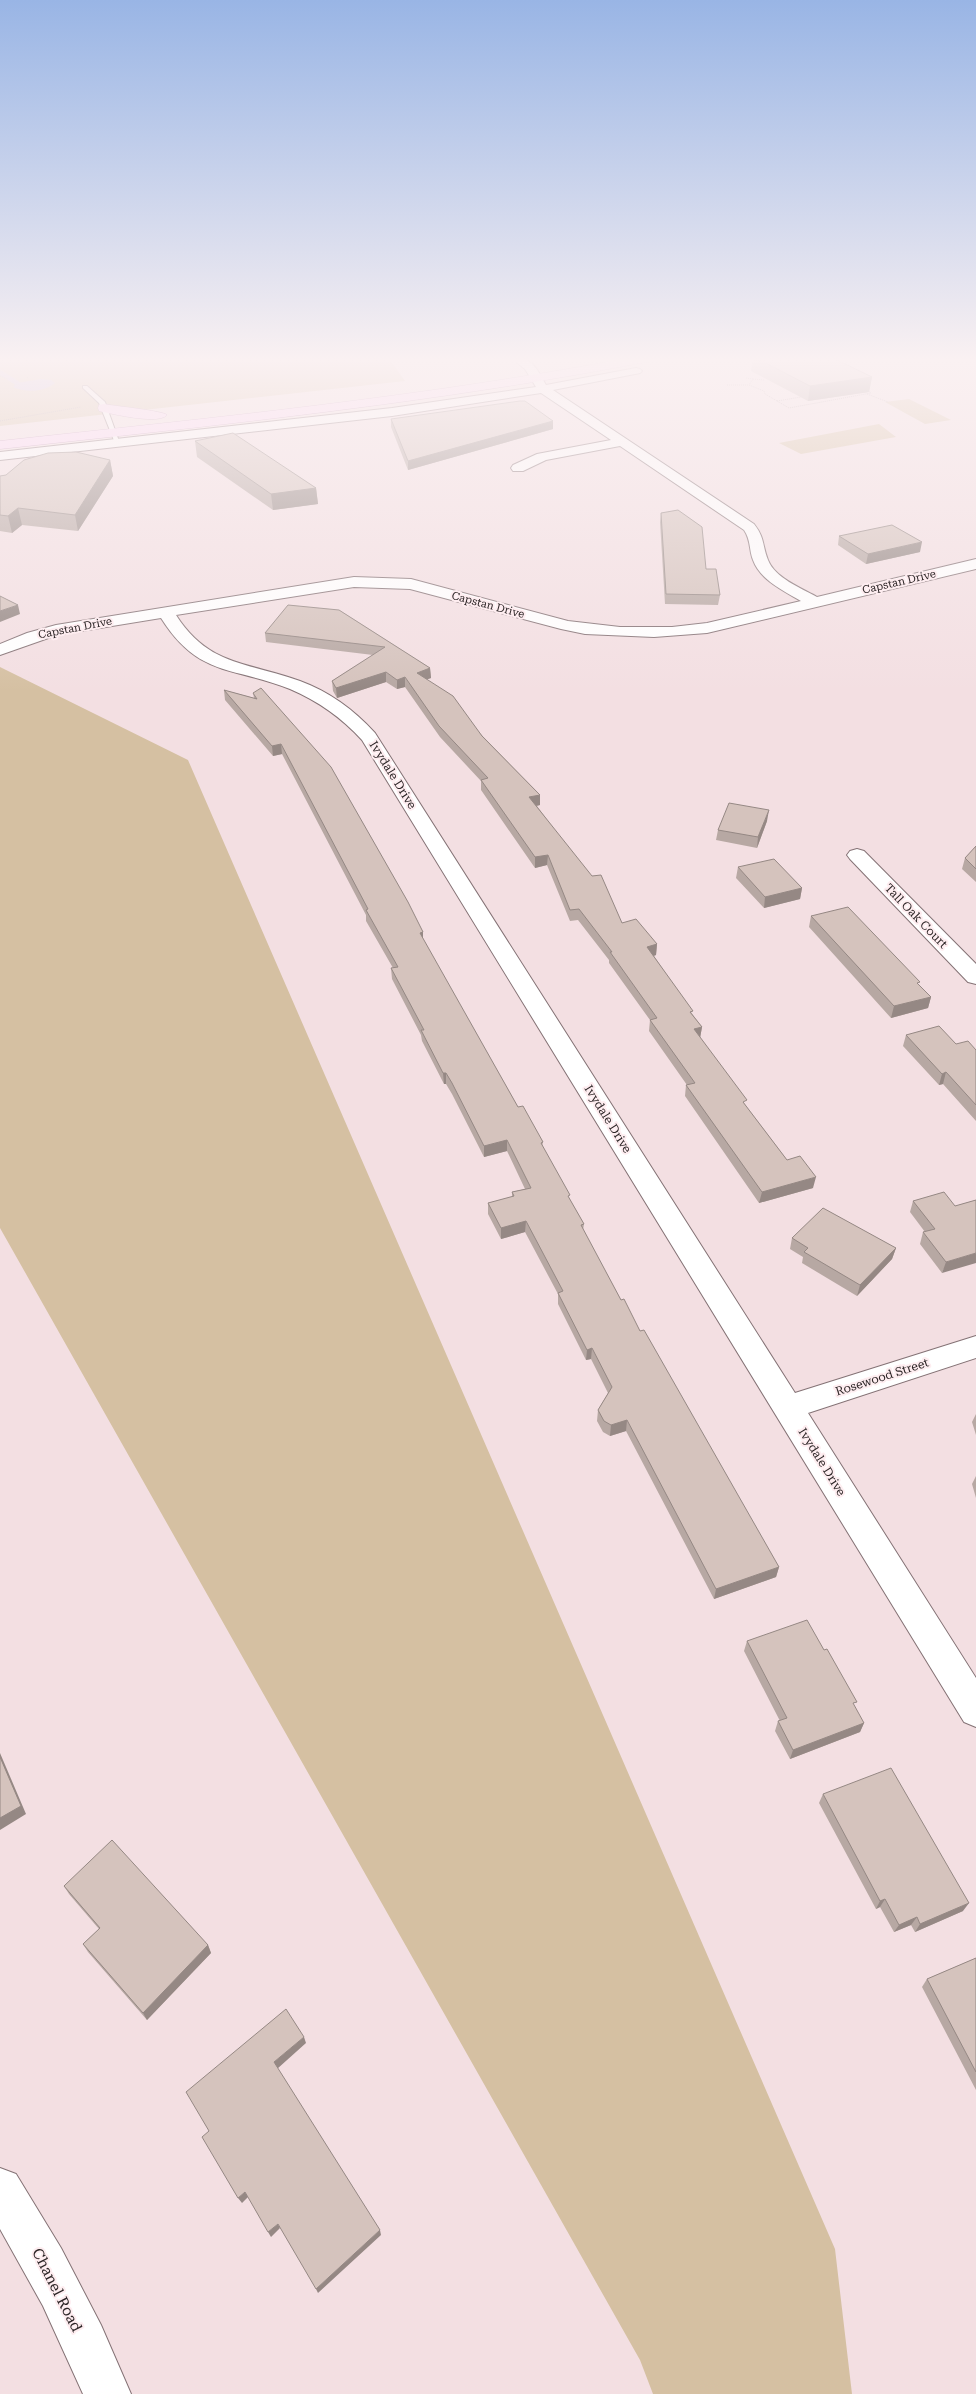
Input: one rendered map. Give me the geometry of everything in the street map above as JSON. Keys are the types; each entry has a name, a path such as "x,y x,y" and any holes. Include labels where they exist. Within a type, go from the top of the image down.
{"street":[{"path":"663,469 749,527 756,535 759,543 760,559 765,568 772,576 814,602"},
{"name":"Capstan Drive","path":"0,650 33,636 56,630 354,582 411,584 567,626 611,632 649,633 707,628 976,564"},
{"name":"Ivydale Drive","path":"166,613 185,643 200,654 231,668 285,682 310,692 334,704 353,718 369,737 976,1710"},
{"name":"Tall Oak Court","path":"857,855 976,977"},
{"name":"Rosewood Street","path":"788,1407 976,1347"},
{"name":"Chanel Road","path":"0,2190 28,2231 94,2362 107,2394"}],"shaded area":[{"path":"0,667 188,760 835,2249 852,2394 653,2394 640,2360 0,1228"}],"building":[{"path":"14,469 104,469 75,515 18,508 8,516 0,515 0,476 6,475"},
{"path":"235,469 287,469 316,488 271,494"},
{"path":"678,510 702,527 706,569 716,569 720,595 666,594 661,513"},
{"path":"892,525 922,542 868,554 839,536"},
{"path":"0,596 18,605 0,611"},
{"path":"288,605 339,610 430,668 417,673 453,696 482,736 540,795 529,797 592,876 601,875 622,923 636,919 657,944 647,947 693,1011 690,1012 702,1027 694,1029 747,1100 743,1102 787,1160 800,1156 816,1177 762,1192 686,1085 695,1083 650,1020 657,1018 610,952 612,952 579,909 570,910 548,855 535,857 481,780 488,778 439,726 405,677 397,680 386,672 336,688 332,681 385,647 265,633"},
{"path":"261,688 331,767 408,902 423,932 420,933 518,1107 523,1106 543,1142 541,1143 584,1224 581,1225 621,1300 624,1299 640,1331 644,1330 779,1567 716,1589 627,1420 611,1425 604,1421 598,1410 612,1387 592,1348 587,1350 558,1293 563,1291 526,1221 501,1228 488,1203 514,1196 512,1192 531,1188 507,1140 484,1146 452,1083 446,1073 443,1073 421,1030 424,1030 391,968 398,967 366,910 368,909 281,744 272,746 224,690 257,699 253,693"},
{"path":"729,803 769,810 758,837 718,830"},
{"path":"976,846 976,869 965,858"},
{"path":"774,859 802,888 765,897 738,867"},
{"path":"848,907 920,982 917,983 931,997 894,1006 811,916"},
{"path":"939,1026 956,1044 968,1041 976,1050 976,1105 946,1072 942,1074 906,1035"},
{"path":"944,1192 955,1206 976,1200 976,1253 946,1262 923,1232 935,1229 913,1201"},
{"path":"823,1208 896,1248 860,1285 804,1252 808,1248 792,1238"},
{"path":"807,1620 824,1650 827,1649 857,1702 853,1703 864,1723 793,1750 778,1721 787,1718 747,1641"},
{"path":"0,1757 21,1806 0,1818"},
{"path":"891,1768 969,1903 920,1924 917,1917 899,1925 885,1899 880,1901 823,1794"},
{"path":"112,1840 208,1945 143,2013 83,1944 100,1928 64,1886"},
{"path":"976,1958 976,2072 927,1979"},
{"path":"286,2009 304,2037 274,2062 380,2230 316,2289 278,2224 268,2232 245,2192 238,2198 202,2137 209,2131 186,2092"}]}
